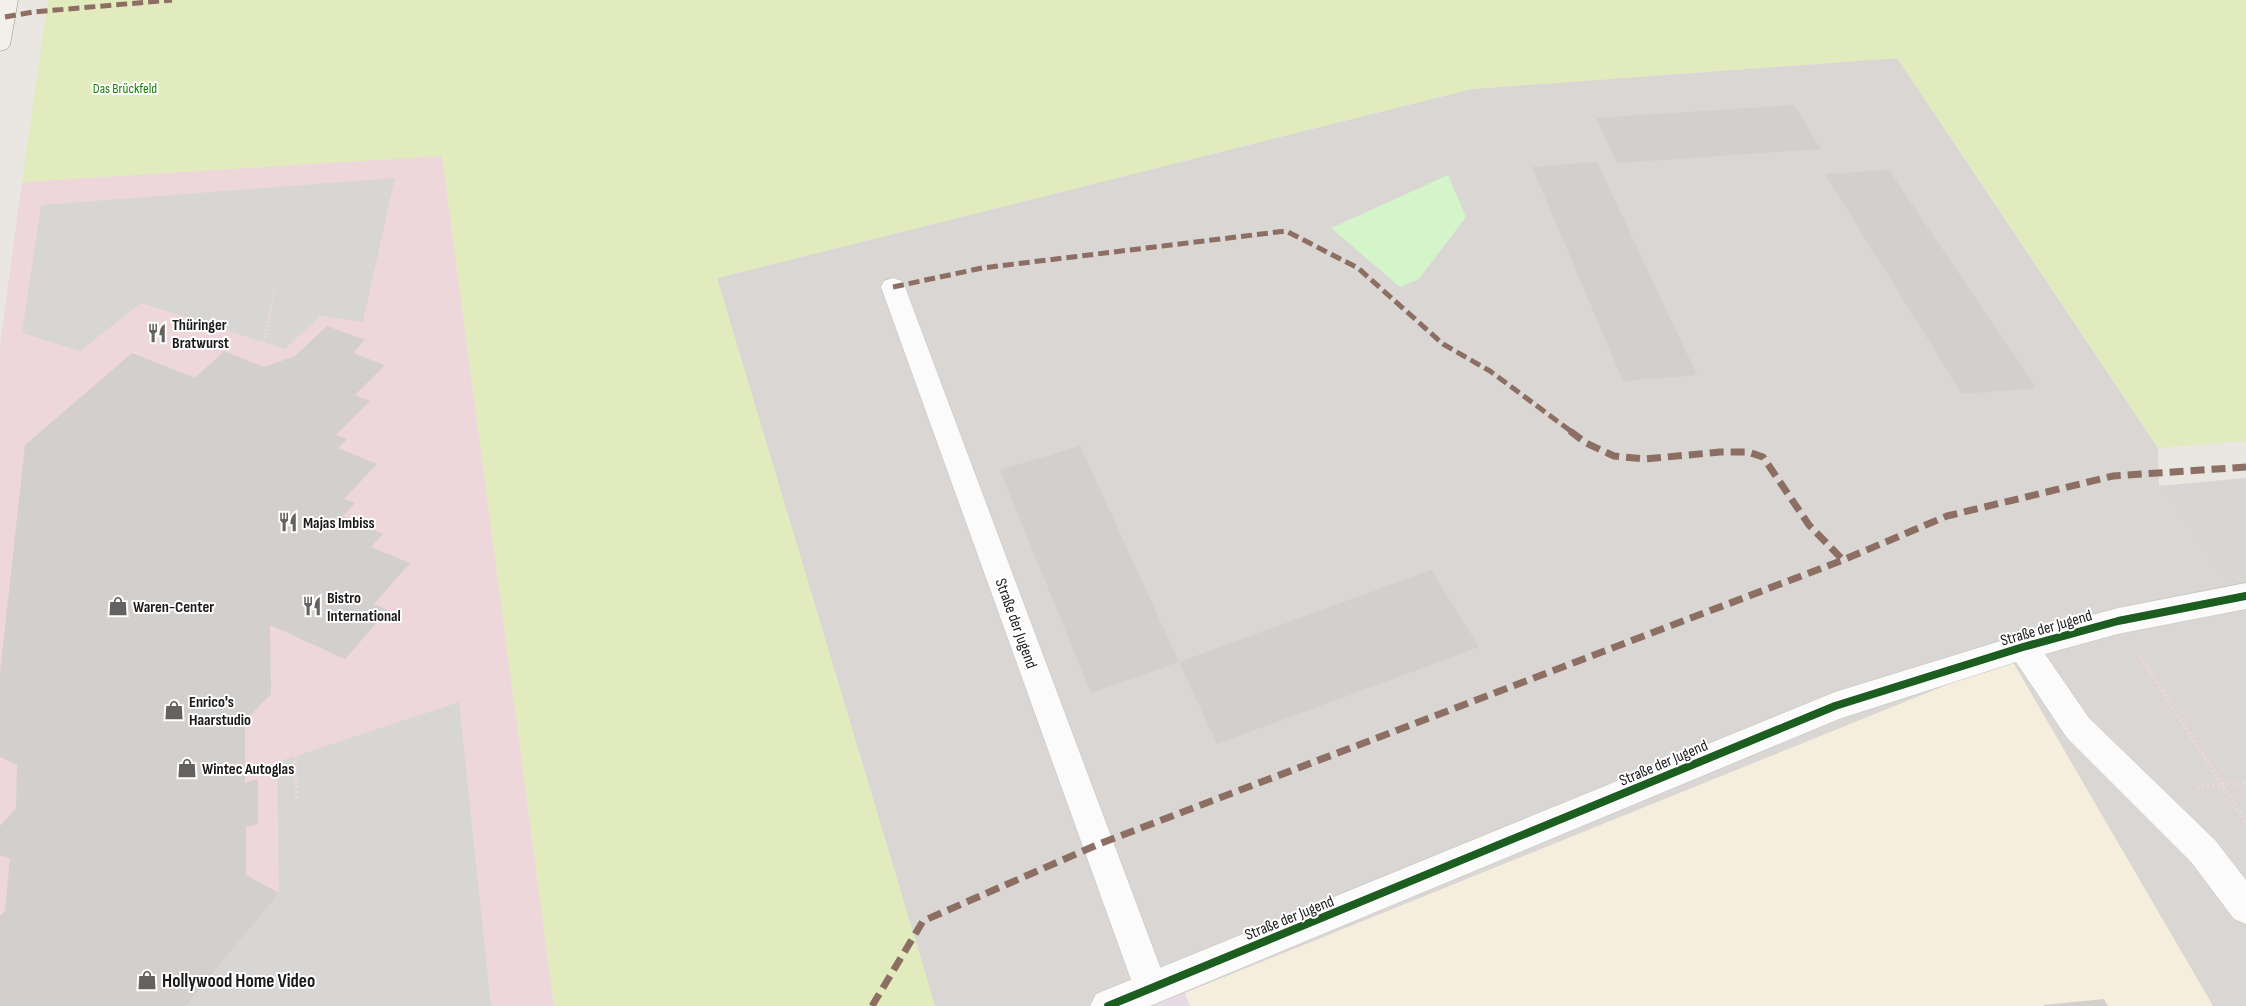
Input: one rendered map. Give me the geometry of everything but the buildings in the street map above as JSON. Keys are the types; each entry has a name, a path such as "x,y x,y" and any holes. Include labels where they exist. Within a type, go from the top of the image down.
{"main road":[{"path":"0,44 8,0"}],"street":[{"name":"Straße der Jugend","path":"893,287 1151,988"},
{"name":"Straße der Jugend","path":"1108,1006 1836,706 2023,647 2118,621 2246,596"},
{"name":"Straße der Jugend","path":"2023,647 2078,728 2203,851 2246,907"}],"path":[{"path":"247,360 264,342 275,289"},
{"path":"2118,621 2246,822"},
{"path":"256,710 295,756 297,798"}],"shaded area":[{"path":"1897,58 2158,448 2159,486 2246,614 2246,1006 2213,1006 2011,659 1153,1006 935,1006 717,278 1472,89"},
{"path":"442,155 554,1006 0,1006 0,346 22,182"},
{"path":"395,178 363,322 320,316 285,349 141,303 80,351 22,333 41,205"},
{"path":"2246,478 2246,614 2159,486"},
{"path":"2011,659 2213,1006 1190,1006 1185,993"},
{"path":"459,702 491,1006 186,1006 279,893 277,762"},
{"path":"1185,993 1190,1006 1153,1006"}],"green space":[{"name":"Das Brückfeld","path":"48,0 2246,0 2246,441 2158,448 1897,58 1472,89 717,278 935,1006 554,1006 442,156 22,182"},
{"path":"1448,175 1466,217 1419,279 1400,287 1331,228"}],"marked path":[{"path":"5,17 33,12 172,0"},
{"path":"893,287 982,268 1286,231 1358,268 1443,344 1490,371 1586,443 1614,456 1645,459 1720,452 1748,452 1763,457 1809,525 1843,560"},
{"path":"872,1006 923,921 1099,844 1843,560 1947,516 2113,476 2246,467"}],"cycle path":[{"path":"1108,1006 1835,706 2023,647 2118,621 2246,596"}],"place":[{"name":"Thüringer Bratwurst","path":"157,333"},
{"name":"Majas Imbiss","path":"288,522"},
{"name":"Waren-Center","path":"118,606"},
{"name":"Bistro International","path":"312,606"},
{"name":"Enrico's Haarstudio","path":"174,710"},
{"name":"Wintec Autoglas","path":"187,768"},
{"name":"Hollywood Home Video","path":"147,980"}]}
